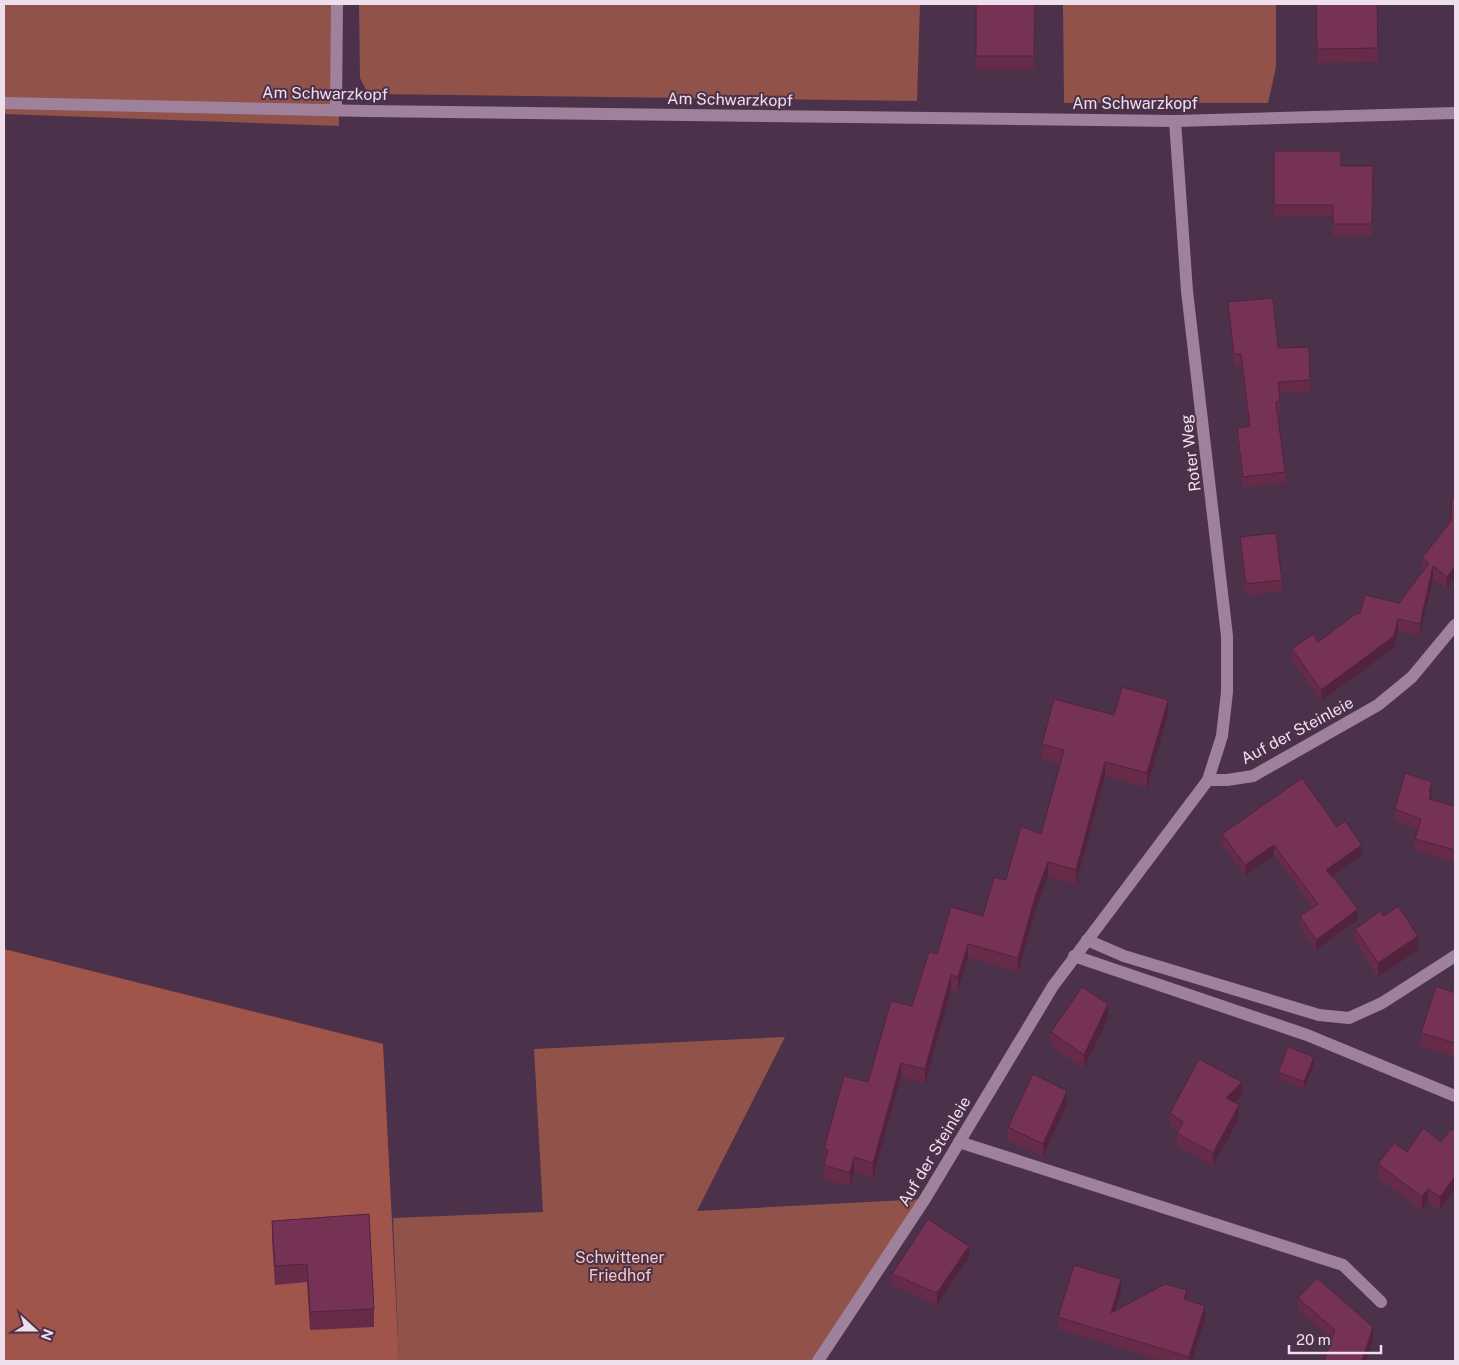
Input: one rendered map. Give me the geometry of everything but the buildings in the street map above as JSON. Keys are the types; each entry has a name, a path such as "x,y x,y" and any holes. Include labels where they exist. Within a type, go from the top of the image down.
{"street":[{"path":"336,110 337,4"},
{"name":"Am Schwarzkopf","path":"4,103 336,110 1175,121 1455,113"},
{"name":"Roter Weg","path":"1175,121 1187,291 1228,636 1227,692 1222,736 1208,780"},
{"name":"Auf der Steinleie","path":"818,1361 925,1199 1053,986 1208,780 1227,780 1253,776 1378,705 1450,642 1455,625"},
{"path":"1087,940 1124,956 1319,1015 1349,1018 1382,1003 1455,956"},
{"path":"1074,956 1307,1035 1455,1096"},
{"path":"959,1142 1342,1265 1381,1302"}],"green space":[{"path":"4,4 338,4 339,126 4,114"},
{"path":"359,4 920,4 917,101 375,94 366,90 360,78"},
{"path":"1063,4 1276,4 1276,67 1268,103 1064,103"},
{"name":"Schwittener Friedhof","path":"785,1037 697,1211 925,1199 818,1361 399,1361 393,1218 543,1212 534,1049"}],"shaded area":[{"path":"4,949 383,1044 399,1361 4,1361"}]}
